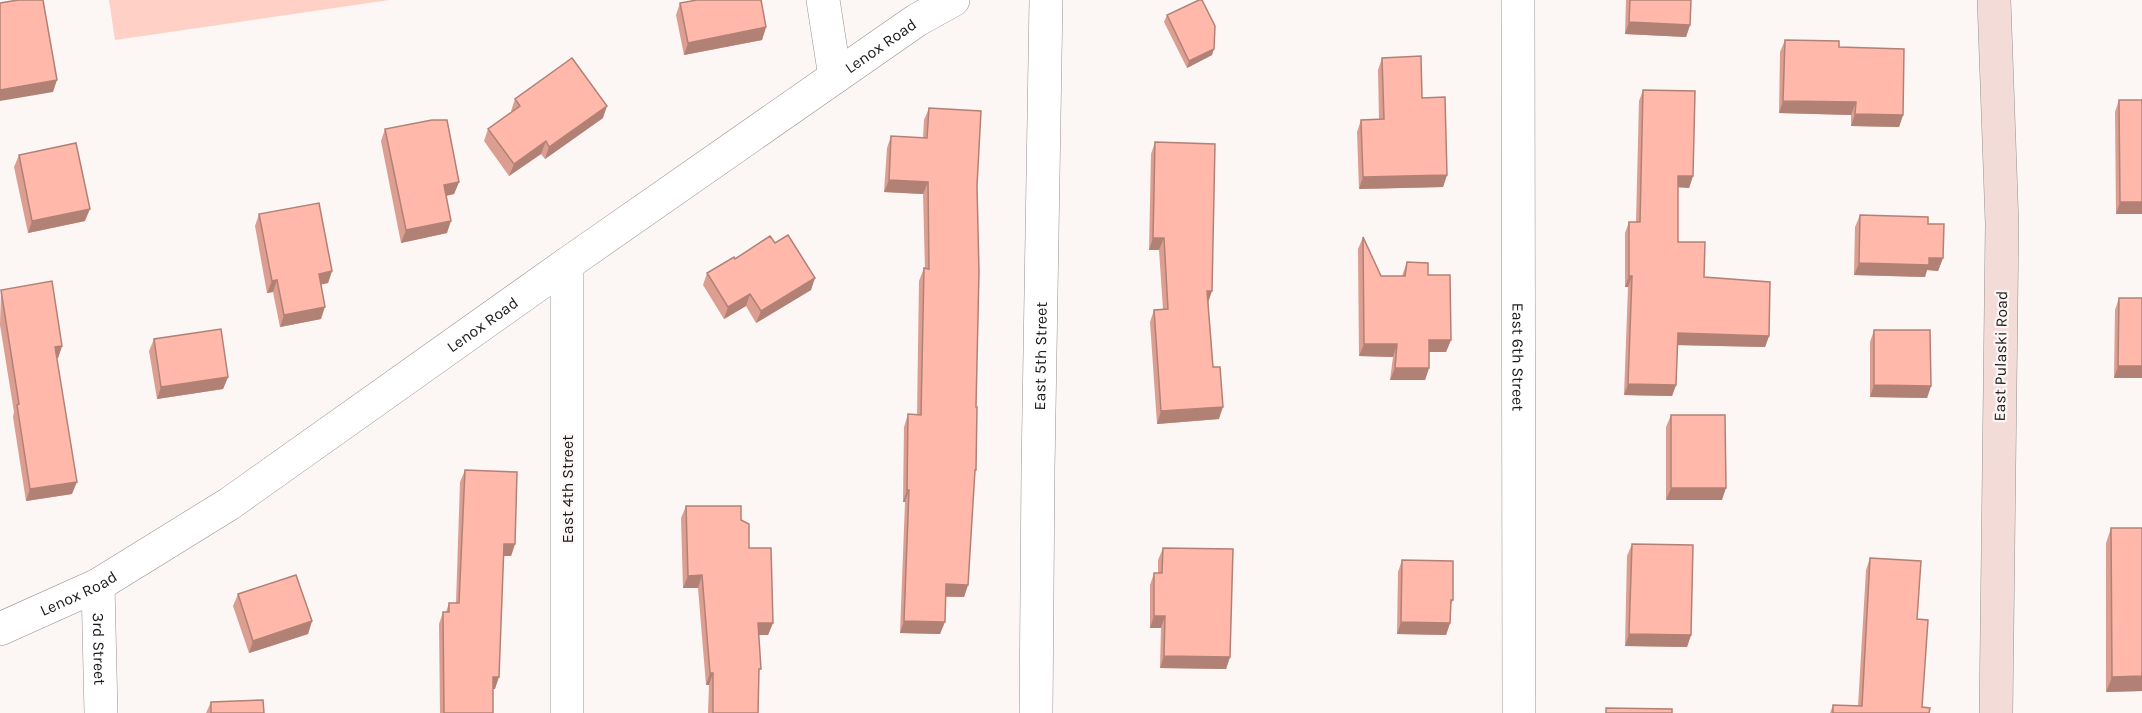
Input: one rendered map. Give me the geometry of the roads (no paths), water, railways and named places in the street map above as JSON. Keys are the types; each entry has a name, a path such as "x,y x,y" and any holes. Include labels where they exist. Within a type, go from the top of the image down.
{"main road":[{"name":"East Pulaski Road","path":"1994,0 2002,224 1996,713"}],"street":[{"path":"823,0 835,77"},
{"name":"Lenox Road","path":"0,629 98,585 229,504 835,77 917,20 953,0"},
{"name":"East 5th Street","path":"1036,713 1046,0"},
{"name":"East 6th Street","path":"1518,0 1519,713"},
{"name":"East 4th Street","path":"567,264 567,713"},
{"name":"3rd Street","path":"98,585 100,713"}]}
